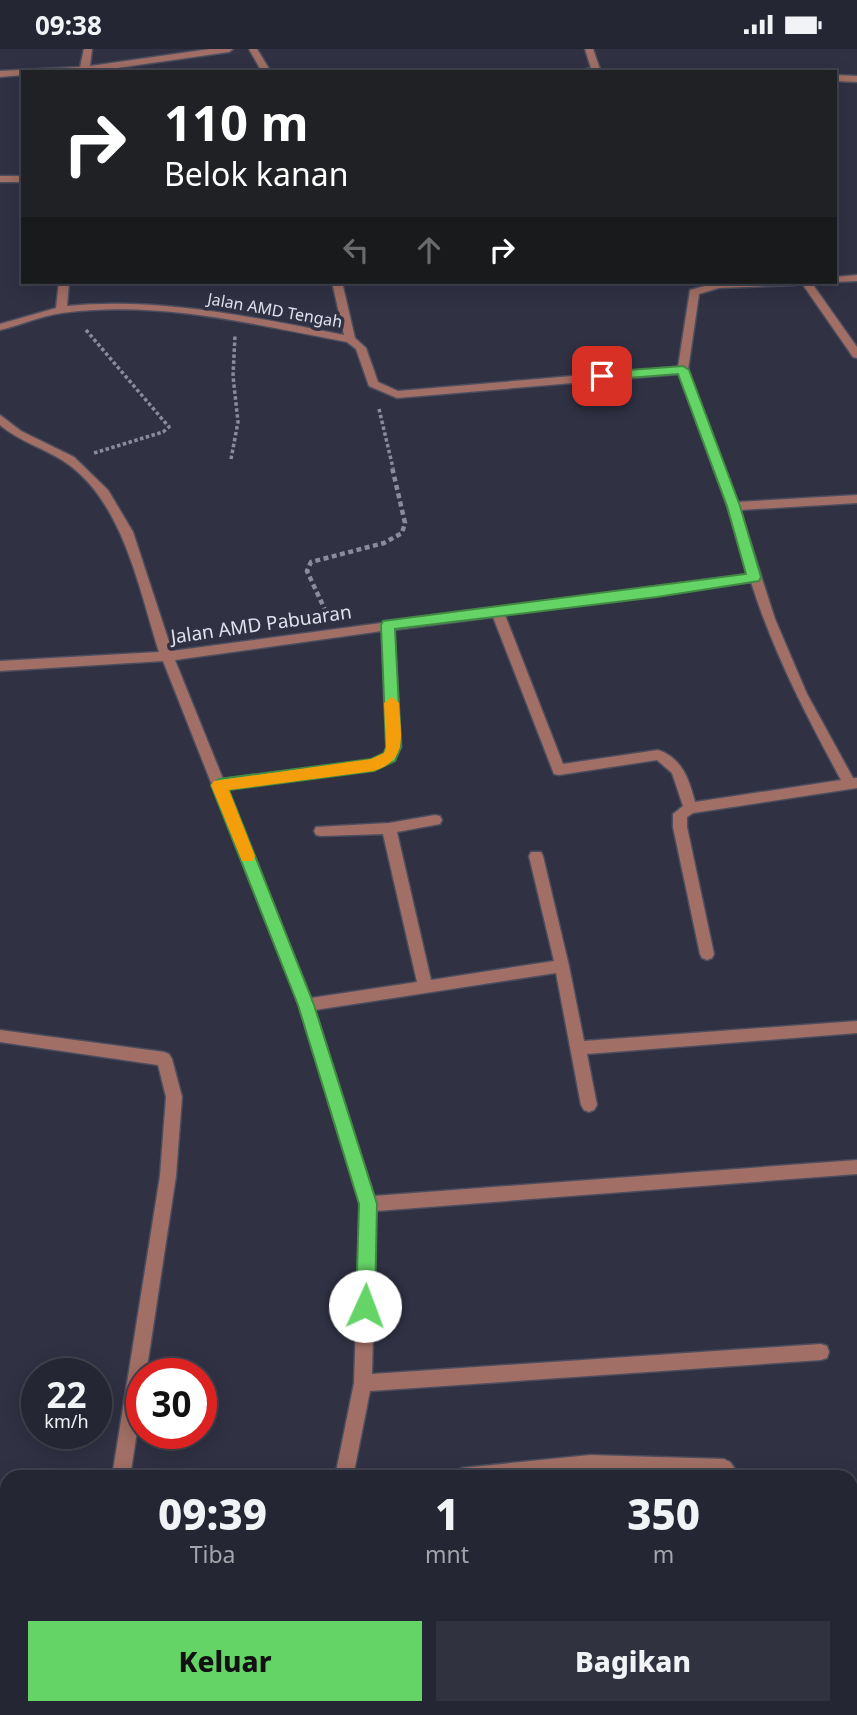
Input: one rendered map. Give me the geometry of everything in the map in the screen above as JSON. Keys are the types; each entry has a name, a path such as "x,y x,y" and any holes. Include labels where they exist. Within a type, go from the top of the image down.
{"street":[{"path":"88,49 85,70 229,49"},
{"path":"253,49 266,70"},
{"path":"589,49 596,70"},
{"path":"0,73 21,72"},
{"path":"837,78 857,79"},
{"path":"0,179 21,180"},
{"path":"837,280 857,278"},
{"path":"61,310 64,284"},
{"path":"337,284 350,339"},
{"path":"707,954 680,827 680,814 690,808 853,783 801,694 754,577 733,506 683,370 694,292 715,284"},
{"path":"807,284 857,355"},
{"name":"Jalan AMD Tengah","path":"0,327 61,310 135,305 235,318 350,339 361,348 373,384"},
{"path":"373,384 397,395 683,370"},
{"path":"0,419 17,434 70,460 103,493 127,532 167,656 306,1005 368,1204 363,1383 345,1470"},
{"path":"733,506 857,499"},
{"name":"Jalan AMD Pabuaran","path":"0,666 167,656 754,577"},
{"path":"497,611 559,770 658,755 668,758 675,767 684,785 690,808"},
{"path":"219,785 374,765 389,757 394,747 388,625"},
{"path":"321,831 389,828 435,820"},
{"path":"389,828 425,987"},
{"path":"536,856 562,966 589,1105"},
{"path":"306,1005 562,966"},
{"path":"579,1048 857,1027"},
{"path":"0,1035 164,1059 174,1097 168,1176 122,1470"},
{"path":"368,1204 857,1167"},
{"path":"363,1383 821,1352"},
{"path":"531,1470 590,1464 726,1470"}],"path":[{"path":"61,310 91,334 169,427 163,432 70,460"},
{"path":"231,459 238,422 233,376 235,318"},
{"path":"336,633 307,571 311,562 384,543 402,533 405,523 373,384"}],"slow traffic":[{"path":"247,856 219,785 374,765 389,757 394,747 392,703"}],"route":[{"path":"365,1306 368,1204 306,1005 219,785 374,765 389,757 394,747 388,625 657,592 754,577 733,506 683,370 602,376"}]}
